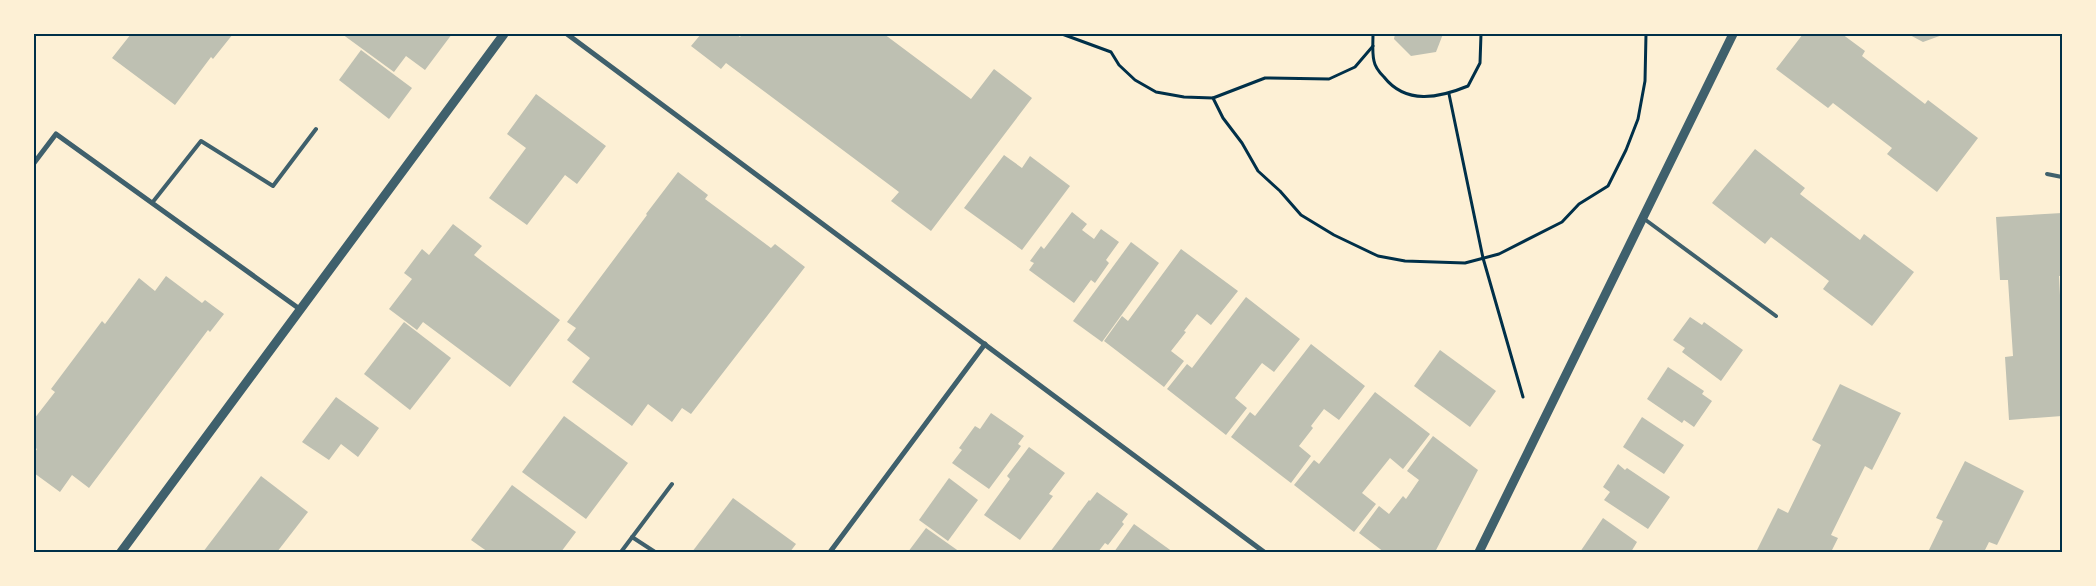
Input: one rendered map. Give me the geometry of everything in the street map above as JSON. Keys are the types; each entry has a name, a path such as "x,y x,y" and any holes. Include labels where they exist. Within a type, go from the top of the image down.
{"street":[{"path":"121,552 504,34"},
{"path":"567,34 1264,552"},
{"path":"1479,552 1733,34"},
{"path":"34,163 56,134 301,310"},
{"path":"830,552 985,344"}],"lane":[{"path":"152,203 202,141 273,186 316,128"},
{"path":"2047,174 2062,178"},
{"path":"1643,218 1776,316"},
{"path":"621,552 672,484"},
{"path":"632,537 655,552"}],"path":[{"path":"1062,34 1111,52 1119,65 1135,80 1156,92 1184,97 1214,98 1265,78 1328,78 1355,67 1373,46"},
{"path":"1373,34 1374,61 1392,87 1413,97 1449,94 1468,86 1480,63 1481,34"},
{"path":"1214,98 1224,118 1258,171 1280,191 1301,216 1334,235 1378,256 1405,261 1465,263 1499,254 1562,222 1579,204 1608,186 1626,150 1638,119 1645,81 1646,34"},
{"path":"1449,94 1483,258 1523,397"}],"building":[{"path":"131,34 233,34 213,59 211,57 175,105 112,58"},
{"path":"342,34 452,34 425,70 406,56 394,72"},
{"path":"701,34 736,34 740,37 742,34 884,34 971,99 994,69 1032,98 931,231 891,201 899,192 726,63 721,69 691,46"},
{"path":"1395,34 1443,34 1436,52 1411,56 1394,39"},
{"path":"1803,34 1842,34 1865,51 1862,56 1925,104 1928,100 1978,138 1937,192 1887,154 1892,148 1833,103 1828,108 1776,69"},
{"path":"1908,34 1945,34 1923,42"},
{"path":"361,50 412,88 389,119 339,80"},
{"path":"536,94 606,146 577,184 565,175 527,225 489,198 526,148 507,134"},
{"path":"1755,149 1805,188 1800,194 1860,240 1864,234 1914,272 1872,326 1823,289 1829,281 1771,237 1765,244 1712,203"},
{"path":"1004,155 1022,168 1030,156 1070,186 1022,250 964,208"},
{"path":"678,172 708,195 705,199 771,248 775,244 805,267 691,414 682,408 672,422 648,404 632,426 572,382 590,358 567,340 576,328 567,322"},
{"path":"1072,212 1087,224 1082,230 1094,239 1101,229 1119,242 1106,260 1109,263 1095,283 1091,280 1074,303 1029,270 1034,263 1030,261 1041,246 1044,249"},
{"path":"2062,213 2062,276 2059,276 2062,334 2062,416 2009,420 2005,357 2013,356 2008,280 2000,280 1996,217"},
{"path":"453,224 482,246 474,255 560,320 510,387 423,322 417,330 389,309 412,279 404,273 422,249 429,255"},
{"path":"1131,242 1159,263 1102,342 1073,321"},
{"path":"1181,249 1238,291 1211,325 1197,314 1171,351 1184,361 1164,387 1104,341 1122,316 1128,321"},
{"path":"166,276 202,303 205,300 224,314 210,332 208,330 89,488 72,475 60,492 34,473 34,454 37,449 34,447 34,419 55,392 51,389 102,321 105,324 139,278 155,291"},
{"path":"1246,297 1300,339 1274,372 1262,363 1235,398 1247,408 1226,435 1167,389 1187,364 1192,368"},
{"path":"1690,317 1702,325 1704,322 1743,350 1721,381 1682,352 1685,348 1673,340"},
{"path":"404,322 451,358 410,410 364,374"},
{"path":"1311,344 1365,386 1339,420 1324,409 1311,426 1313,428 1299,446 1311,456 1291,483 1231,437 1250,412 1255,416"},
{"path":"1440,350 1496,391 1470,427 1414,386"},
{"path":"1668,367 1704,391 1702,394 1712,401 1694,427 1684,420 1682,423 1647,399"},
{"path":"1840,384 1901,413 1872,470 1865,466 1831,535 1838,538 1831,552 1756,552 1778,508 1788,513 1821,445 1812,440"},
{"path":"1375,392 1430,434 1403,469 1390,458 1362,493 1376,504 1354,532 1294,485 1314,460 1319,464"},
{"path":"336,397 379,428 358,457 341,444 329,460 302,442"},
{"path":"991,413 1024,436 1018,444 1021,446 989,489 952,463 962,450 959,448 975,426 980,429"},
{"path":"564,416 628,463 586,519 522,472"},
{"path":"1642,417 1684,445 1664,474 1623,447"},
{"path":"1433,436 1478,470 1435,552 1384,552 1359,533 1379,506 1389,514 1403,496 1406,499 1419,480 1407,471"},
{"path":"1029,447 1065,473 1049,494 1053,496 1020,540 984,515 1010,479 1007,476"},
{"path":"1965,461 2024,491 1997,545 1989,542 1984,552 1928,552 1943,521 1936,518"},
{"path":"1618,464 1670,497 1648,529 1604,500 1610,492 1603,487"},
{"path":"261,476 308,512 277,552 203,552"},
{"path":"949,478 978,500 948,541 919,520"},
{"path":"512,485 576,532 561,552 488,552 471,540"},
{"path":"1097,492 1128,514 1122,522 1124,524 1108,545 1105,543 1098,552 1050,552 1089,500"},
{"path":"733,498 796,544 790,552 692,552"},
{"path":"1603,518 1637,542 1631,552 1580,552"},
{"path":"1134,524 1173,552 1114,552"},
{"path":"926,528 960,552 908,552"}]}
